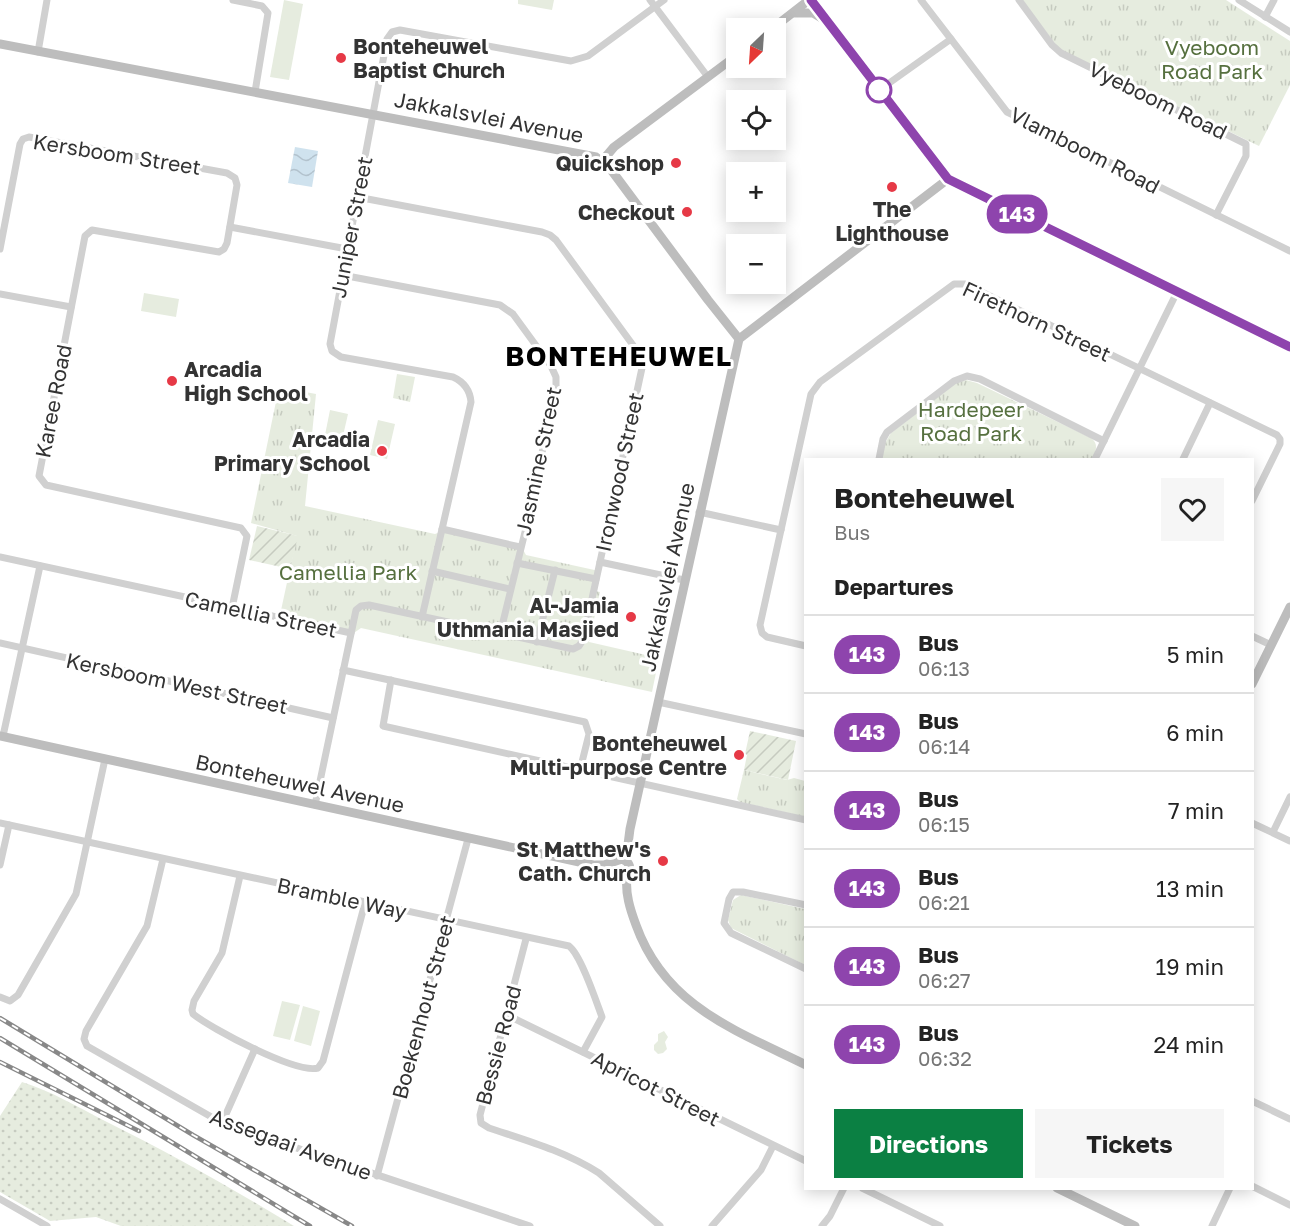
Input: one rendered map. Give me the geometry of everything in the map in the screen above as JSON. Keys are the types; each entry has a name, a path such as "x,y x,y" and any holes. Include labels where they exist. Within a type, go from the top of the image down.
{"street":[{"path":"38,52 47,0"},
{"path":"232,0 262,6 268,13 255,92"},
{"path":"650,0 708,77"},
{"name":"Juniper Street","path":"442,529 471,402 469,392 460,381 453,377 341,357 331,348 330,340 387,39 393,31 400,30 571,61 588,56 664,0"},
{"path":"786,19 810,0 948,179 1290,347"},
{"name":"Vlamboom Road","path":"921,0 1007,112 1290,251"},
{"name":"Vyeboom Road","path":"1019,0 1052,45 1061,53 1246,144 1246,156 1216,215"},
{"path":"1239,0 1290,32"},
{"path":"1265,17 1274,0"},
{"path":"795,13 813,13 827,22"},
{"path":"885,86 951,39"},
{"name":"Jakkalsvlei Avenue","path":"0,44 582,153 603,160 739,339 640,784 628,835 618,860"},
{"path":"603,160 614,147 726,64"},
{"name":"Kersboom Street","path":"0,249 20,144 23,139 29,137 230,174 235,178 237,185 230,227"},
{"path":"739,339 948,179"},
{"name":"Ironwood Street","path":"357,197 550,235 642,360 600,562 684,580"},
{"path":"230,227 347,249"},
{"name":"Karee Road","path":"230,227 226,246 222,251 216,253 92,230 85,236 39,476 46,485 241,528 247,536 232,608"},
{"name":"Jasmine Street","path":"342,275 501,305 513,314 556,376 556,387 526,528 500,634"},
{"name":"Firethorn Street","path":"804,646 767,637 760,628 813,390 820,382 951,285 957,283 965,284 1280,439 1280,444 1254,497"},
{"path":"1096,458 1177,292"},
{"path":"0,294 71,307"},
{"path":"879,458 883,439 887,432 954,381 967,376 980,379 1104,441"},
{"path":"1183,458 1210,403"},
{"path":"699,512 781,530"},
{"path":"422,617 442,529 520,547"},
{"name":"Camellia Street","path":"0,557 351,633 315,805"},
{"path":"351,633 356,610 361,606 369,605 567,649 579,646 583,640 600,562"},
{"path":"517,563 596,579"},
{"path":"1,736 40,566"},
{"path":"537,642 555,570"},
{"path":"432,571 510,589"},
{"path":"1254,680 1290,607"},
{"path":"1254,637 1271,645"},
{"path":"0,643 22,649"},
{"name":"Kersboom West Street","path":"22,649 333,718"},
{"path":"343,670 585,722 589,734 580,770"},
{"path":"391,680 383,726 804,820"},
{"path":"658,702 804,734"},
{"name":"Bonteheuwel Avenue","path":"1,736 593,865 614,875"},
{"path":"0,997 10,1001 18,995 73,901 105,759"},
{"path":"1273,832 1290,797"},
{"name":"Bramble Way","path":"0,823 526,939 569,946 574,950 602,1017 584,1052"},
{"path":"1254,824 1290,841"},
{"path":"0,865 9,825"},
{"name":"Boekenhout Street","path":"377,1176 468,839"},
{"name":"Assegaai Avenue","path":"163,859 147,926 86,1031 84,1039 87,1046 222,1123 530,1226"},
{"path":"631,909 610,868 618,860 630,868 626,888 642,940 655,964 686,999 711,1018 804,1062"},
{"name":"Bonteheuwel Avenue","path":"593,865 618,860"},
{"path":"614,875 622,878 627,876"},
{"path":"240,876 222,953 194,1001 193,1014 255,1049 309,1068 314,1069 321,1065 365,903"},
{"path":"804,905 733,892 729,898 724,923 727,930 804,968"},
{"name":"Bessie Road","path":"526,939 480,1115 481,1123 489,1128 563,1152 588,1166 660,1226"},
{"name":"Apricot Street","path":"507,1015 804,1160"},
{"path":"222,1123 255,1049"},
{"path":"1254,1102 1290,1119"},
{"path":"712,1226 761,1170 773,1146"},
{"path":"1254,1187 1290,1204"},
{"path":"822,1226 843,1190"},
{"path":"866,1190 919,1220 940,1226"},
{"path":"1061,1190 1135,1226"},
{"path":"1212,1226 1229,1190"},
{"path":"0,1199 47,1226"}],"green space":[{"path":"284,0 303,4 289,80 270,77"},
{"path":"518,0 554,0 552,10 518,4"},
{"name":"Vyeboom Road Park","path":"1022,0 1226,0 1290,41 1290,85 1259,146 1059,49"},
{"path":"144,293 179,299 176,317 141,311"},
{"path":"397,374 415,377 410,402 393,398"},
{"name":"Hardepeer Road Park","path":"966,380 977,383 1091,438 1096,445 1092,458 882,458 885,443 891,433 956,383"},
{"name":"Camellia Park","path":"279,387 316,394 305,506 435,534 445,530 521,546 526,555 599,571 595,591 600,592 589,642 659,658 652,692 361,628 351,635 280,615 297,536 251,523"},
{"path":"330,410 348,414 340,449 323,445"},
{"path":"378,420 395,424 387,459 370,455"},
{"path":"257,526 298,536 290,569 249,560"},
{"path":"750,731 796,741 788,780 744,770"},
{"path":"744,770 787,780 794,778 804,781 804,817 740,802 737,799"},
{"path":"741,895 804,909 804,964 731,928 728,920 733,900"},
{"path":"282,1001 300,1005 290,1040 273,1036"},
{"path":"303,1006 320,1011 311,1046 294,1041"},
{"path":"664,1031 668,1037 665,1042 667,1049 658,1054 654,1050 654,1045 658,1041 658,1034"},
{"path":"22,1082 64,1100 153,1146 294,1226 121,1226 96,1217 50,1221 0,1192 0,1116"}],"water":[{"path":"295,147 318,151 312,187 288,183"}],"railway":[{"path":"0,1018 193,1135 352,1226"},
{"path":"0,1038 310,1226"},
{"path":"0,1062 139,1131"}],"bus line":[{"name":"143","path":"811,0 941,173 954,184 1290,347"}],"place":[{"name":"Bonteheuwel Baptist Church","path":"341,58"},
{"name":"Quickshop","path":"676,163"},
{"name":"The Lighthouse","path":"892,187"},
{"name":"Checkout","path":"687,212"},
{"name":"Arcadia High School","path":"172,381"},
{"name":"Arcadia Primary School","path":"382,451"},
{"name":"Al-Jamia Uthmania Masjied","path":"631,617"},
{"name":"Bonteheuwel Multi-purpose Centre","path":"739,755"},
{"name":"St Matthew's Cath. Church","path":"663,861"}],"district":[{"name":"BONTEHEUWEL","path":"619,356"}]}
